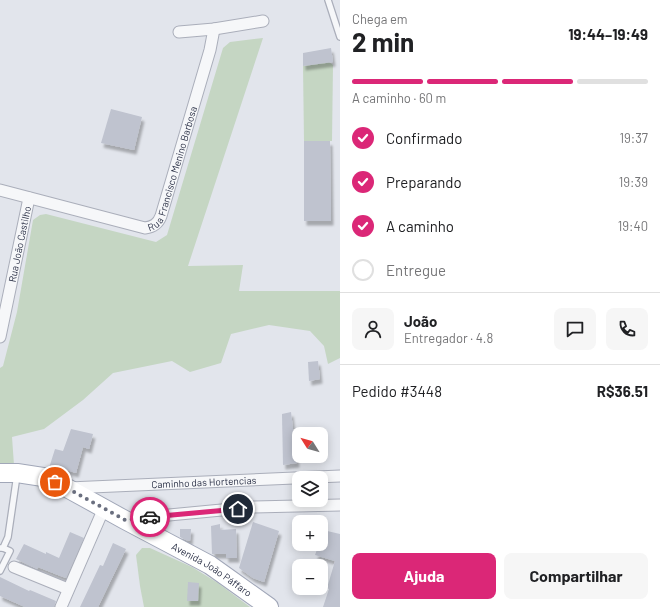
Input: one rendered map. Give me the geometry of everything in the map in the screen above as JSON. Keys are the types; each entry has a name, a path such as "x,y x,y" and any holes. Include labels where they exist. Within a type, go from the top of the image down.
{"main road":[{"name":"Avenida João Páffaro","path":"9,473 43,477 67,488 210,565 269,607"}],"street":[{"path":"179,32 214,29 263,21"},
{"name":"Rua Francisco Menino Barbosa","path":"0,190 145,228 154,226 161,216 210,50 214,29"},
{"name":"Rua João Castilho","path":"0,337 28,198"},
{"name":"Caminho das Hortencias","path":"67,488 340,476"},
{"path":"125,520 253,507 340,505"},
{"path":"61,607 104,508"},
{"path":"14,567 68,589"}],"lane":[{"path":"328,0 340,37"},
{"path":"0,571 10,551 1,548 8,537 9,473"}],"green space":[{"path":"263,38 188,266 243,265 239,291 340,291 340,358 328,364 324,346 310,331 269,325 231,334 221,363 190,372 172,361 113,373 83,400 44,429 12,437 14,465 0,466 0,368 3,366 17,312 33,220 40,215 46,214 156,242 167,235 223,48 230,42"},
{"path":"329,62 333,65 332,141 304,141 303,66"},
{"path":"142,548 150,548 192,567 218,583 250,607 144,607 136,555"}],"building":[{"path":"331,48 333,62 303,66 303,53"},
{"path":"111,109 142,117 134,150 101,143"},
{"path":"304,141 330,141 331,221 304,221"},
{"path":"318,361 320,379 309,381 308,362"},
{"path":"291,412 293,427 292,463 297,463 283,465 282,414"},
{"path":"71,429 93,434 89,449 83,447 76,473 60,468 59,471 49,468 55,449 63,451"},
{"path":"253,522 279,531 264,582 253,578 239,568"},
{"path":"220,524 220,530 236,529 237,558 226,558 226,554 212,554 211,526"},
{"path":"180,529 191,529 190,541 180,537"},
{"path":"328,531 340,534 340,607 323,607 328,595 328,585 335,561 315,555 316,551 328,551"},
{"path":"70,532 84,538 66,578 38,567 37,569 16,559 24,544 59,558"},
{"path":"113,543 126,549 98,607 80,607 100,565 103,566"},
{"path":"0,577 29,591 30,590 56,601 54,607 25,607 0,596"},
{"path":"188,582 199,583 198,601 187,601"}],"way so far":[{"path":"55,482 125,520 150,517"}],"route":[{"path":"150,517 238,509"}]}
